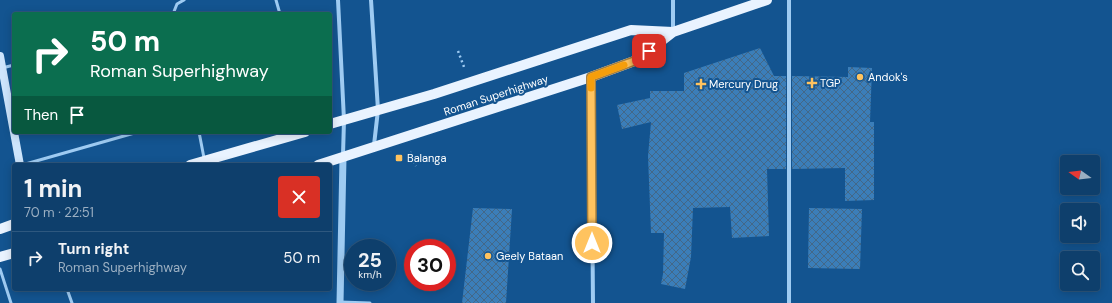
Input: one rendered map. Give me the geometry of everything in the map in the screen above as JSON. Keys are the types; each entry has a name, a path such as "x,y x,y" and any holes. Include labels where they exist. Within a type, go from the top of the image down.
{"main road":[{"name":"Roman Superhighway","path":"325,163 591,77 637,60 673,32 767,0"},
{"name":"Roman Superhighway","path":"332,123 434,94 631,30 673,32"},
{"path":"0,56 12,119"},
{"path":"15,134 21,163"},
{"path":"196,163 297,134"},
{"path":"0,229 12,225"},
{"path":"0,257 12,254"}],"street":[{"path":"338,0 344,120 340,302"},
{"path":"372,0 378,110 374,147"},
{"path":"673,32 674,0"},
{"path":"789,0 789,303"},
{"path":"591,77 593,303"}],"lane":[{"path":"174,12 177,4 184,0"},
{"path":"276,0 279,12"},
{"path":"2,68 12,66"},
{"path":"28,163 131,134"},
{"path":"199,134 205,160"},
{"path":"0,269 11,303"},
{"path":"68,291 72,303"},
{"path":"340,302 370,303"}],"building":[{"path":"760,48 774,76 786,76 786,169 767,169 769,236 732,238 730,207 693,208 691,257 685,289 661,284 663,274 664,233 651,233 648,156 651,122 622,129 617,105 650,98 650,91 684,91 684,73"},
{"path":"848,67 872,68 870,122 874,122 874,200 845,201 845,168 792,169 792,76 848,77"},
{"name":"Geely Bataan","path":"473,208 512,209 506,303 462,303"},
{"path":"809,208 862,209 860,269 808,268"}],"slow traffic":[{"path":"591,88 591,77 624,65"}],"place":[{"name":"Andok's","path":"860,77"},
{"name":"TGP","path":"812,83"},
{"name":"Mercury Drug","path":"701,84"},
{"name":"Balanga","path":"399,158"},
{"name":"Geely Bataan","path":"488,256"}],"route":[{"path":"592,243 591,77 637,60 649,51"}]}
